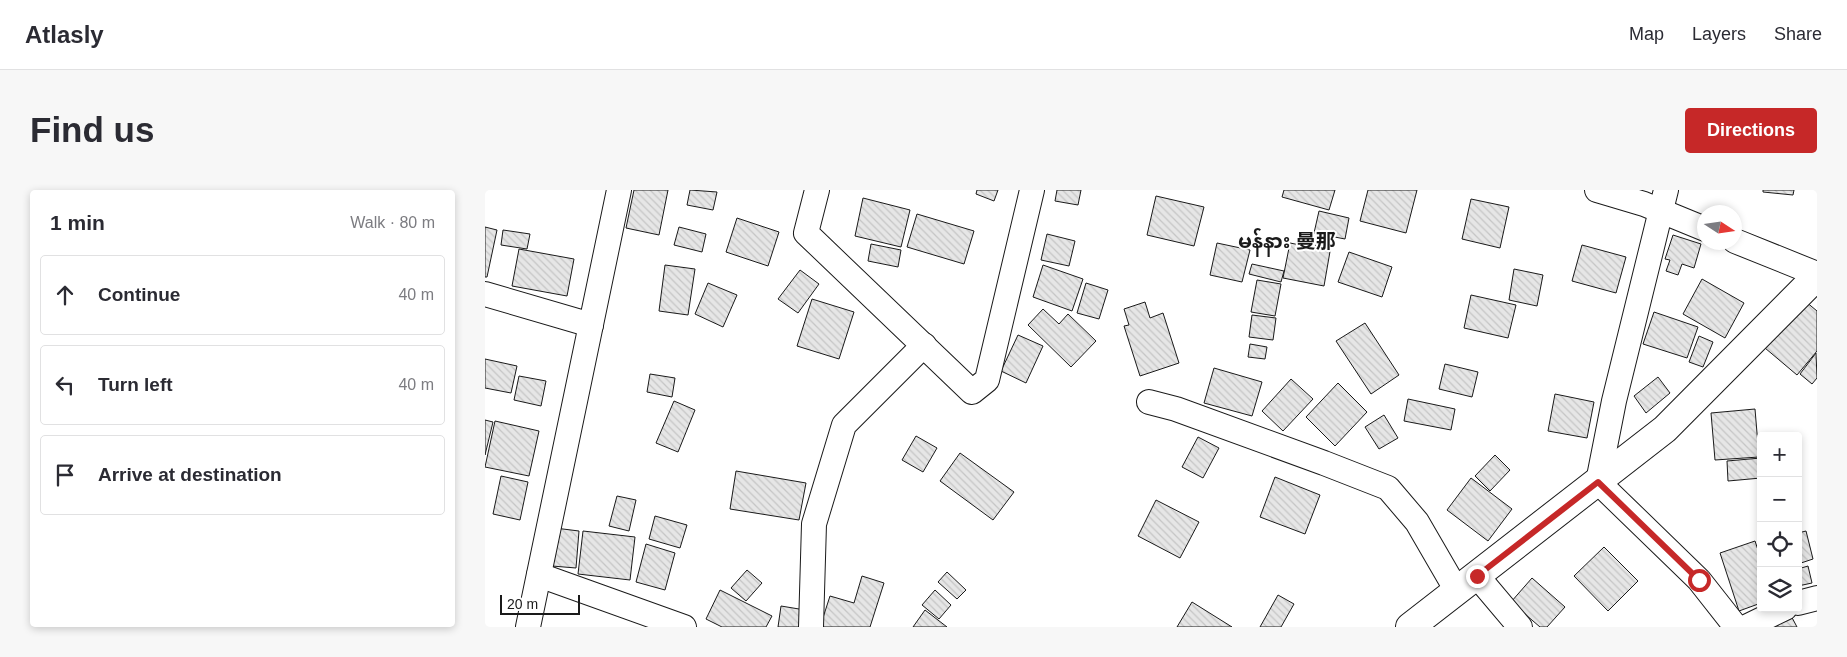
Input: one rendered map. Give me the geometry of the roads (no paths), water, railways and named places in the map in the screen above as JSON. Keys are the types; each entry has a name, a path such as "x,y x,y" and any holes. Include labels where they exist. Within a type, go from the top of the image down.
{"street":[{"path":"528,627 619,190"},
{"path":"817,190 806,233 972,392 987,380 1032,190"},
{"path":"1597,190 1644,204 1663,201 1697,224"},
{"path":"1598,482 1614,401 1663,201"},
{"path":"1411,627 1665,429 1817,275 1742,244"},
{"path":"485,294 591,325"},
{"path":"811,627 814,524 844,425 924,345"},
{"path":"1149,402 1175,409 1388,488 1467,584 1520,627"},
{"path":"1598,482 1699,580 1736,627"},
{"path":"539,575 684,627"},
{"path":"1802,602 1817,598"},
{"path":"1745,627 1777,612"}],"district":[{"name":"မန်နား 曼那","path":"1287,241"}]}
